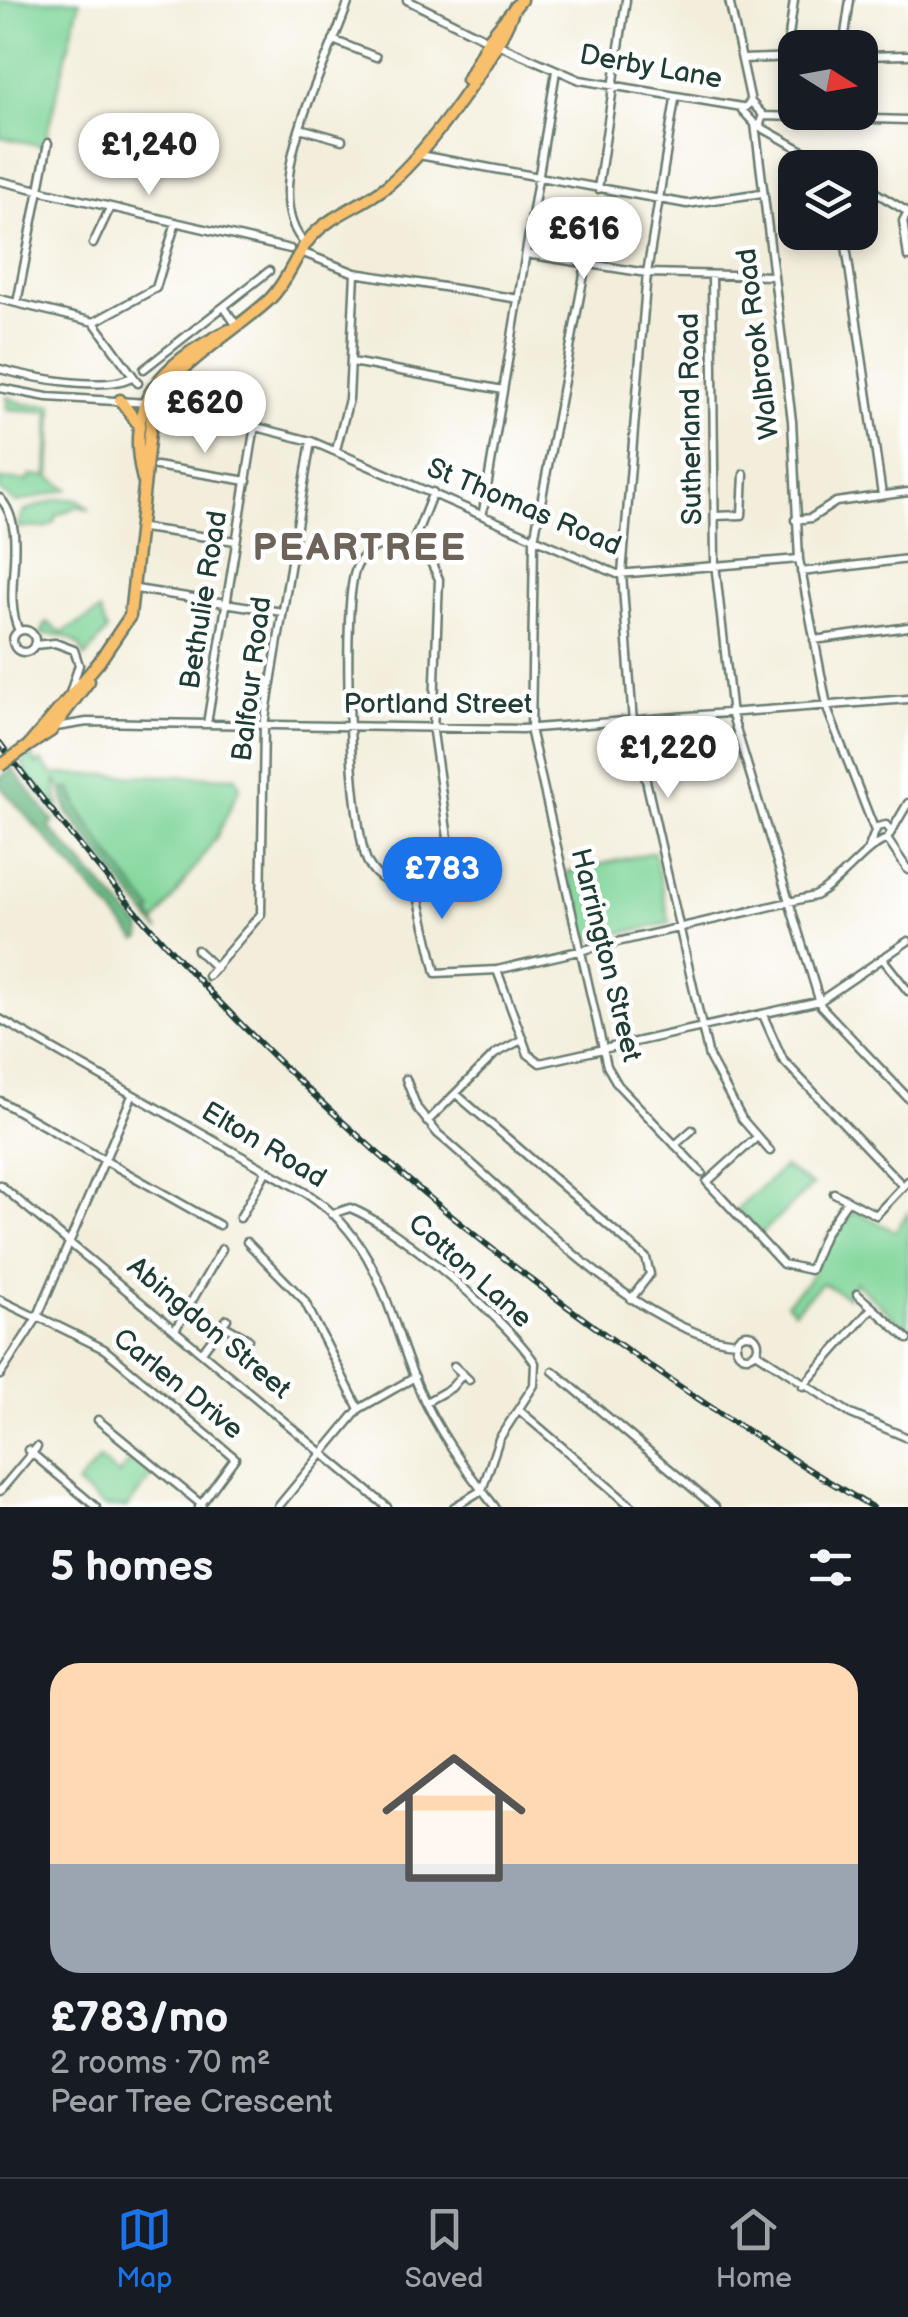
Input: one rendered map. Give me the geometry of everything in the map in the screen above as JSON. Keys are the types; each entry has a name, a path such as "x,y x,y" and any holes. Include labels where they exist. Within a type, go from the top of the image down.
{"highway":[{"path":"140,430 150,402 166,384 282,286 298,248 340,212 380,191 416,155 461,95 518,3"},
{"path":"120,400 134,414 140,430 145,486"},
{"path":"0,766 64,715 125,627 136,590 143,528 150,402"},
{"path":"48,728 99,662"}],"street":[{"path":"298,248 288,197 300,128 349,0"},
{"name":"Derby Lane","path":"407,0 556,71 675,99 742,107"},
{"path":"598,190 626,0"},
{"path":"729,0 759,122"},
{"path":"790,30 794,0"},
{"path":"846,30 850,0"},
{"path":"333,40 376,57"},
{"path":"878,56 908,55"},
{"path":"743,60 778,58"},
{"path":"483,512 556,71"},
{"path":"675,99 647,273 622,574 632,720 701,1028 721,1084 770,1151"},
{"path":"751,102 742,107 772,132 803,150"},
{"path":"759,122 908,120"},
{"name":"Walbrook Road","path":"759,122 755,142 792,421 799,559"},
{"path":"300,128 342,140"},
{"path":"755,142 772,132"},
{"path":"430,138 434,152 442,158"},
{"path":"16,302 48,143"},
{"path":"416,155 538,180 694,205 762,193"},
{"path":"0,181 176,222 279,251 298,248 355,274 518,299"},
{"path":"878,194 908,212 903,221 908,257"},
{"path":"94,244 110,208"},
{"path":"94,322 156,288 176,222"},
{"path":"847,250 882,495"},
{"path":"526,254 647,273 773,276"},
{"name":"Harrington Street","path":"586,264 536,536 531,728 602,1049 618,1085 702,1173"},
{"path":"144,369 270,271"},
{"path":"336,450 352,362 355,274"},
{"name":"Sutherland Road","path":"712,275 714,563 732,712 820,1000"},
{"path":"0,298 94,322 136,380 60,380 0,369"},
{"path":"224,307 237,326"},
{"path":"352,362 504,390"},
{"name":"St Thomas Road","path":"0,388 47,397 150,402 311,440 622,574 714,563 799,559"},
{"name":"Bethulie Road","path":"207,724 255,425"},
{"name":"Balfour Road","path":"208,976 261,914 264,724 311,440"},
{"path":"163,465 247,481"},
{"path":"715,516 742,515 744,474"},
{"path":"412,544 433,492"},
{"path":"795,520 811,518 836,502 908,492"},
{"path":"0,498 12,521 9,610 19,631"},
{"path":"143,528 236,541"},
{"path":"412,544 431,559 439,579 434,728 450,849 436,876 416,886 386,882 366,858 347,726 356,568 379,546 412,544"},
{"path":"799,559 827,705 868,808 884,840 908,870"},
{"path":"801,572 908,559"},
{"path":"136,590 282,612"},
{"path":"814,640 908,626"},
{"path":"19,631 32,632 34,645"},
{"path":"19,631 13,640 17,649 26,652 34,645 55,642 74,650 79,669 68,698"},
{"name":"Portland Street","path":"48,728 87,722 531,728 908,699"},
{"name":"Portland Street","path":"64,715 87,722"},
{"path":"416,886 432,965 438,975 497,970 788,902 830,888 884,840 908,803"},
{"path":"867,852 879,828 900,813"},
{"path":"879,828 890,830"},
{"path":"497,970 530,1058 538,1063 820,1000 908,941"},
{"path":"197,950 216,968"},
{"path":"882,958 908,991"},
{"path":"820,1000 908,1098"},
{"path":"763,1015 783,1060 905,1184 876,1215 834,1193"},
{"name":"Elton Road","path":"0,1020 268,1170 332,1214 360,1244 379,1278 426,1402 482,1490"},
{"path":"427,1122 494,1054 523,1039"},
{"path":"406,1079 427,1122 632,1299 697,1335 737,1342"},
{"path":"456,1094 646,1258 650,1274 632,1299"},
{"path":"0,1375 37,1317 132,1096"},
{"path":"0,1100 219,1225"},
{"path":"675,1146 692,1130"},
{"path":"757,1137 709,1181 783,1264 802,1272 814,1265 825,1233 848,1200"},
{"path":"240,1218 268,1170"},
{"name":"Abingdon Street","path":"0,1185 387,1507"},
{"name":"Cotton Lane","path":"332,1214 350,1208 382,1223 530,1356 536,1380 499,1439 482,1490"},
{"path":"246,1242 304,1300 359,1409"},
{"path":"175,1330 222,1249"},
{"path":"857,1294 908,1339"},
{"name":"Carlen Drive","path":"0,1300 111,1360 236,1458 202,1506"},
{"path":"803,1386 872,1308"},
{"path":"202,1352 225,1322 248,1339"},
{"path":"737,1342 744,1335 754,1336 756,1352"},
{"path":"737,1342 742,1355 756,1352 803,1386 852,1414 908,1438"},
{"path":"426,1402 466,1377 454,1366"},
{"path":"553,1371 715,1507"},
{"path":"278,1507 359,1409 415,1378"},
{"path":"519,1410 632,1507"},
{"path":"98,1420 202,1506"},
{"path":"0,1491 33,1450 95,1506"},
{"path":"454,1507 482,1490 495,1507"},
{"path":"285,1498 296,1507"}],"green space":[{"path":"0,0 80,0 44,146 0,137"},
{"path":"7,397 25,404 53,405 50,477 68,489 16,503 0,491 0,479 29,481 30,476 47,476 50,412 7,409"},
{"path":"58,499 79,499 90,510 78,506 57,515 54,523 44,528 17,527 24,511"},
{"path":"100,611 107,631 85,658 74,641 41,634 47,622 62,633"},
{"path":"32,754 36,765 41,761 52,774 236,777 240,787 217,836 154,925 68,813 66,796 55,779 60,816 26,773 22,761"},
{"path":"12,768 54,822 49,827 142,929 141,938 137,940 0,786 0,778"},
{"path":"71,789 94,832 153,911 150,914 159,931 68,813 62,790"},
{"path":"654,852 670,923 584,941 567,872"},
{"path":"784,1167 812,1186 761,1234 737,1209"},
{"path":"855,1211 895,1231 908,1212 908,1330 855,1282 848,1297 822,1283 794,1311 786,1303 809,1280 829,1235"},
{"path":"135,1454 156,1472 127,1507 104,1507 77,1485 99,1459 118,1475"}],"railway":[{"path":"0,743 91,858 187,968 289,1072 397,1170 509,1262 626,1349 747,1431 872,1507"}],"district":[{"name":"PEARTREE","path":"360,548"}]}
